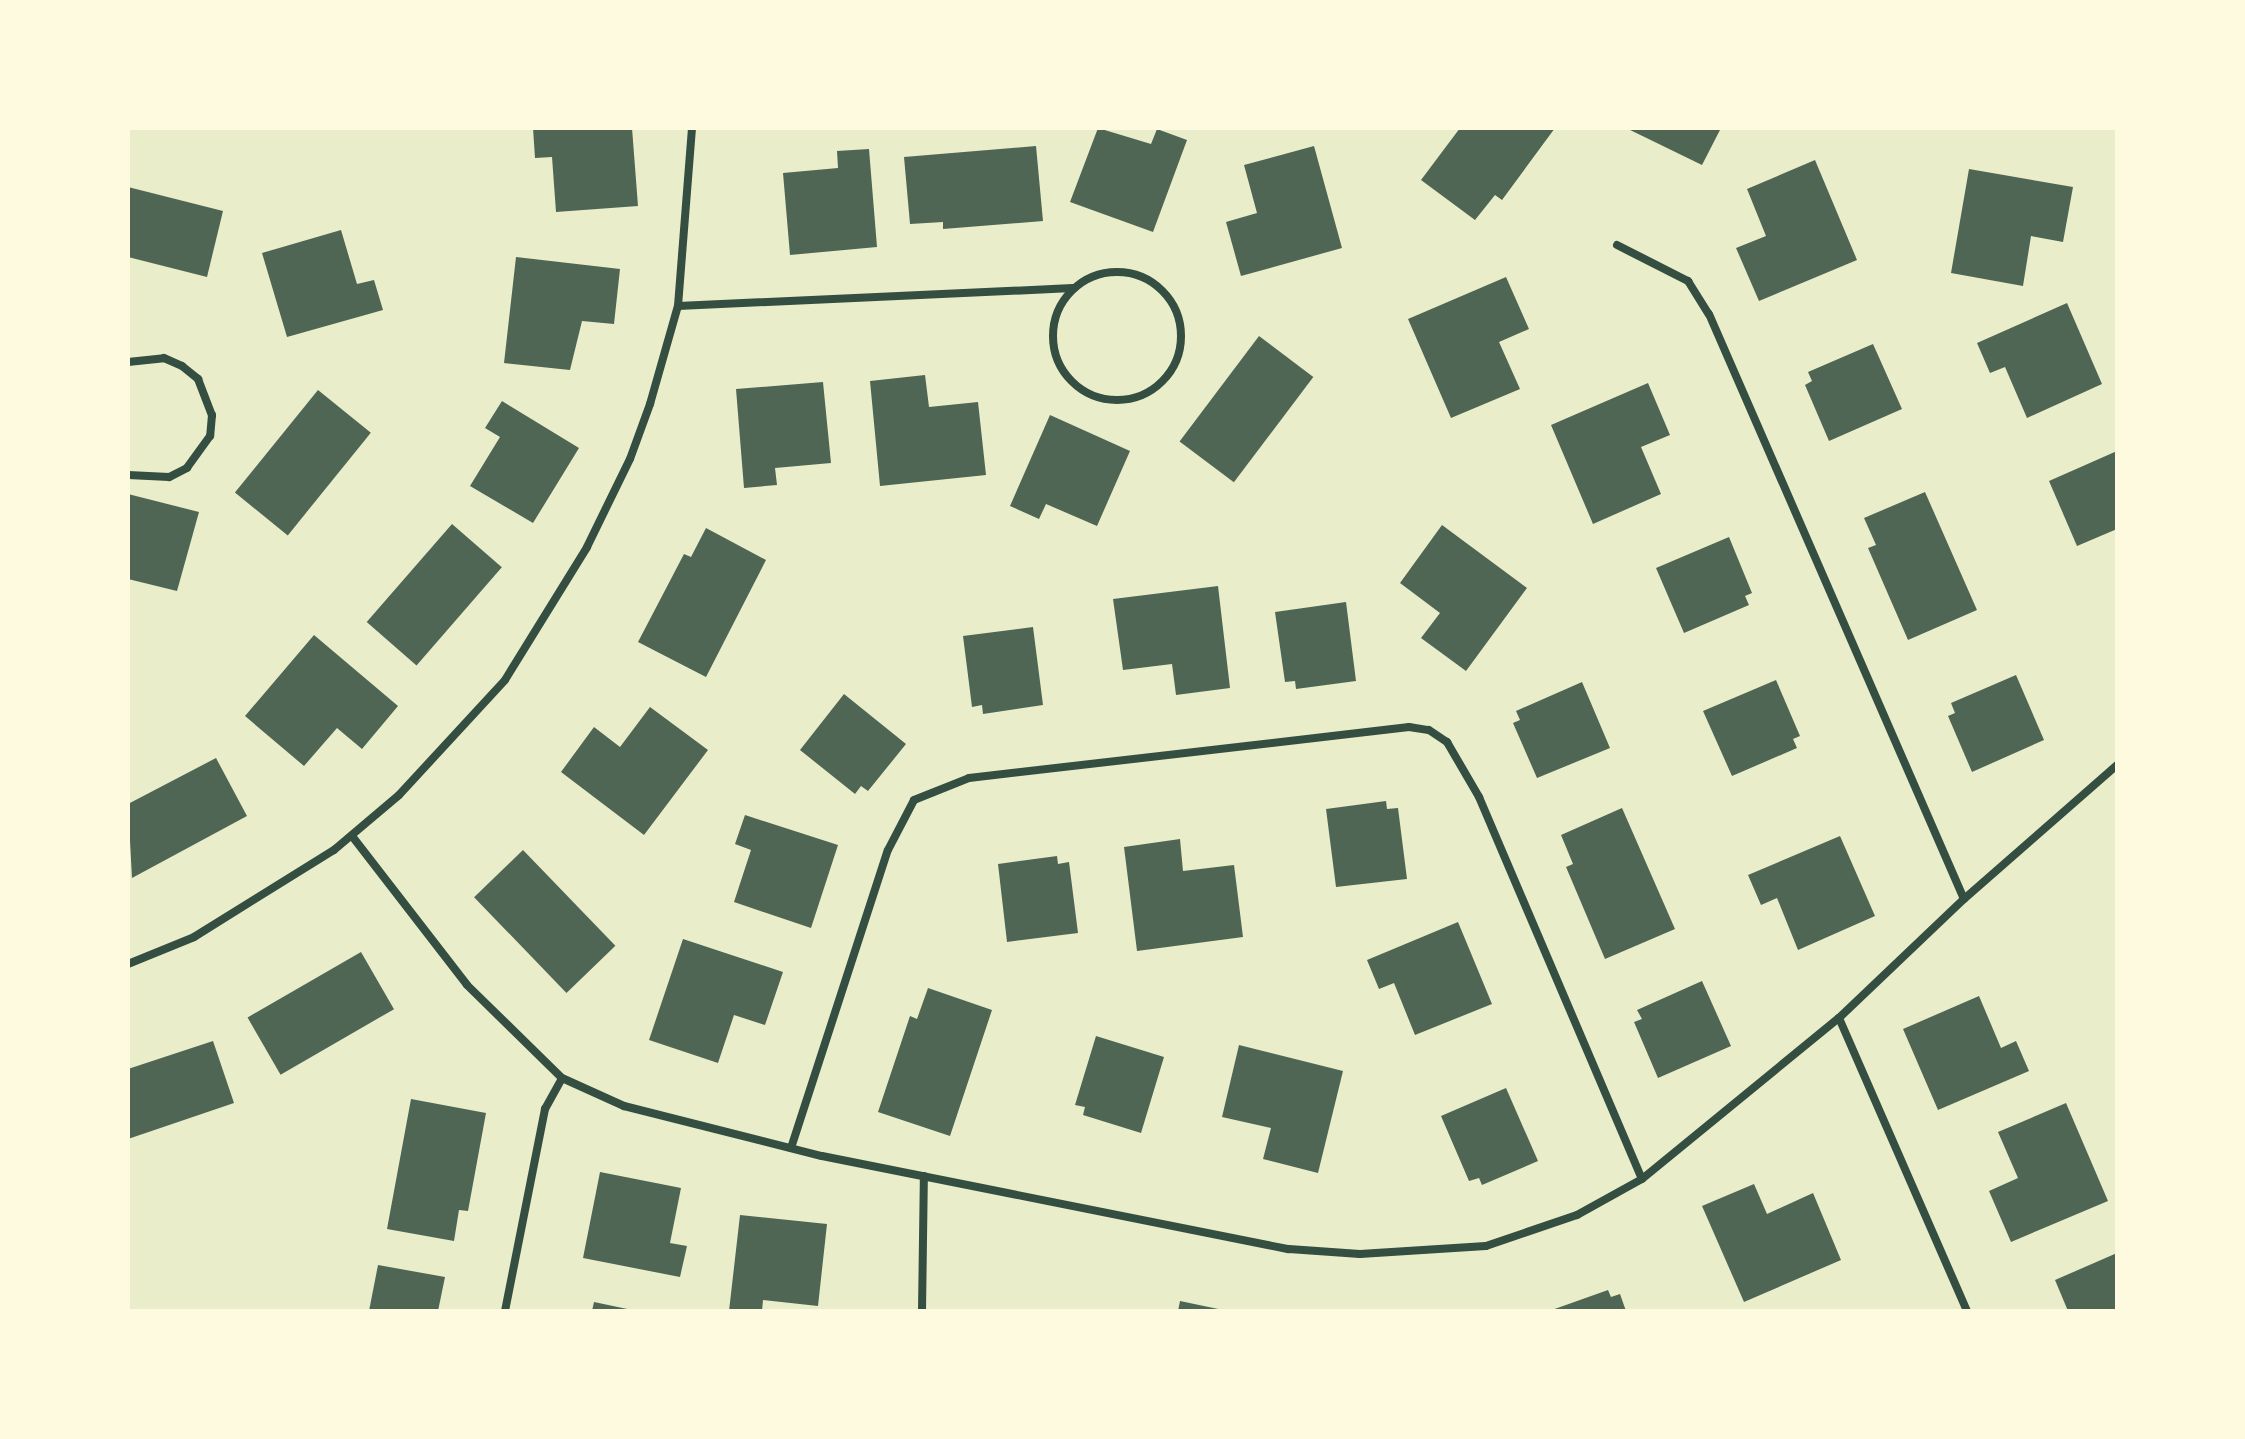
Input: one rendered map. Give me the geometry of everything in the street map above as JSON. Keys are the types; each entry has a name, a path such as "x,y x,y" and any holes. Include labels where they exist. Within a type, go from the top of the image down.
{"street":[{"path":"128,964 194,937 352,836 399,795 505,680 566,584 630,459 678,306 692,128"},
{"path":"1617,245 1688,281 1709,314 1964,899"},
{"path":"678,306 1073,288 1090,277 1131,272 1166,294 1176,311 1180,341 1171,371 1157,386 1138,397 1116,400 1075,386 1053,348 1053,325 1073,288"},
{"path":"128,361 164,358 198,379 208,396 210,436 194,461 169,477 128,475"},
{"path":"791,1148 888,850 914,800 969,778 1409,727 1429,730 1447,742 1479,797 1642,1179"},
{"path":"352,836 467,985 562,1078 624,1106 791,1148 924,1176 1289,1249 1360,1254 1486,1246 1577,1215 1642,1179 1839,1018 1964,899 2117,765"},
{"path":"1839,1018 1967,1311"},
{"path":"505,1311 545,1109 562,1078"},
{"path":"922,1311 924,1176"}],"building":[{"path":"533,128 632,128 638,206 556,212 552,157 535,158"},
{"path":"1098,128 1151,144 1157,129 1187,140 1153,232 1070,202"},
{"path":"1460,128 1555,128 1502,200 1495,195 1475,220 1421,180"},
{"path":"1626,128 1721,128 1702,165"},
{"path":"1036,146 1043,221 943,229 943,222 910,224 904,157"},
{"path":"1314,146 1342,248 1241,276 1226,222 1257,213 1244,165"},
{"path":"869,149 877,247 790,255 783,173 838,168 837,151"},
{"path":"1815,160 1857,260 1759,301 1736,248 1766,236 1747,189"},
{"path":"1969,169 2073,187 2063,242 2031,236 2023,286 1951,273"},
{"path":"128,187 223,211 207,277 128,257"},
{"path":"341,230 357,284 374,280 383,310 287,337 262,253"},
{"path":"516,257 620,269 614,324 582,321 570,370 504,363"},
{"path":"1506,277 1529,329 1499,342 1520,389 1451,418 1408,319"},
{"path":"2067,303 2102,384 2027,418 2005,367 1990,373 1977,343"},
{"path":"1259,336 1313,377 1234,482 1180,441"},
{"path":"1873,344 1902,409 1829,441 1805,385 1812,381 1808,372"},
{"path":"925,375 929,407 978,402 986,475 880,486 870,381"},
{"path":"823,382 831,463 775,468 777,485 744,488 736,389"},
{"path":"1648,383 1670,435 1641,447 1661,494 1593,524 1551,425"},
{"path":"318,390 371,433 288,535 235,493"},
{"path":"502,401 579,448 533,523 470,486 500,437 485,428"},
{"path":"1050,415 1130,451 1097,526 1046,504 1039,519 1010,506"},
{"path":"2117,451 2117,529 2077,546 2049,481"},
{"path":"1925,492 1977,610 1908,640 1868,548 1876,545 1864,518"},
{"path":"128,494 199,512 177,591 128,579"},
{"path":"452,524 502,567 417,665 367,622"},
{"path":"1442,525 1527,588 1466,671 1421,638 1440,613 1400,583"},
{"path":"706,528 766,560 706,677 638,642 684,554 691,557"},
{"path":"1729,537 1752,593 1745,596 1749,605 1684,633 1656,568"},
{"path":"1218,586 1230,688 1176,695 1172,664 1123,670 1113,599"},
{"path":"1346,602 1356,681 1296,689 1295,681 1285,682 1275,612"},
{"path":"1033,627 1043,705 983,714 982,705 972,707 963,636"},
{"path":"314,635 398,706 362,749 337,728 304,766 245,716"},
{"path":"2016,675 2044,740 1972,772 1948,716 1955,713 1951,703"},
{"path":"1776,680 1800,736 1793,739 1797,748 1732,776 1703,711"},
{"path":"1582,682 1610,748 1537,778 1513,723 1520,720 1516,711"},
{"path":"844,694 906,744 868,791 861,786 855,794 800,750"},
{"path":"650,707 708,750 644,835 561,772 594,727 620,747"},
{"path":"216,758 247,816 132,878 128,804"},
{"path":"1386,801 1387,809 1398,808 1407,879 1336,887 1326,809"},
{"path":"1622,808 1675,929 1605,959 1566,867 1573,864 1561,835"},
{"path":"745,815 838,845 811,928 734,902 751,850 735,844"},
{"path":"1840,836 1875,916 1798,950 1777,898 1761,905 1748,875"},
{"path":"1180,839 1183,871 1234,865 1243,937 1137,951 1124,847"},
{"path":"523,850 615,946 566,993 474,897"},
{"path":"1057,856 1058,864 1069,862 1078,933 1007,942 998,864"},
{"path":"1458,922 1492,1004 1415,1035 1394,983 1379,989 1367,960"},
{"path":"683,939 783,972 765,1025 734,1015 718,1063 649,1040"},
{"path":"361,952 394,1009 281,1075 248,1018"},
{"path":"1702,981 1731,1046 1658,1078 1634,1022 1642,1019 1637,1010"},
{"path":"928,988 992,1010 950,1136 878,1112 910,1016 917,1019"},
{"path":"1979,996 2001,1048 2016,1041 2029,1071 1938,1110 1903,1029"},
{"path":"1096,1036 1164,1057 1141,1133 1083,1115 1085,1107 1075,1105"},
{"path":"213,1041 234,1103 128,1139 128,1069"},
{"path":"1239,1045 1343,1071 1318,1173 1263,1159 1271,1128 1222,1117"},
{"path":"1506,1088 1538,1161 1482,1185 1479,1178 1469,1181 1441,1116"},
{"path":"411,1099 486,1113 468,1211 459,1210 454,1241 387,1229"},
{"path":"2066,1103 2108,1201 2011,1242 1989,1191 2018,1178 1998,1132"},
{"path":"600,1172 681,1188 670,1243 687,1246 680,1277 583,1258"},
{"path":"1754,1184 1767,1214 1813,1193 1841,1260 1744,1302 1702,1206"},
{"path":"740,1215 827,1224 818,1306 763,1300 762,1311 729,1311"},
{"path":"2117,1253 2117,1311 2068,1311 2055,1280"},
{"path":"378,1265 445,1277 438,1311 369,1311"},
{"path":"1608,1290 1611,1297 1620,1294 1626,1311 1549,1311"},
{"path":"1180,1301 1223,1310 1223,1311 1178,1311"},
{"path":"594,1302 632,1310 632,1311 592,1311"}]}
